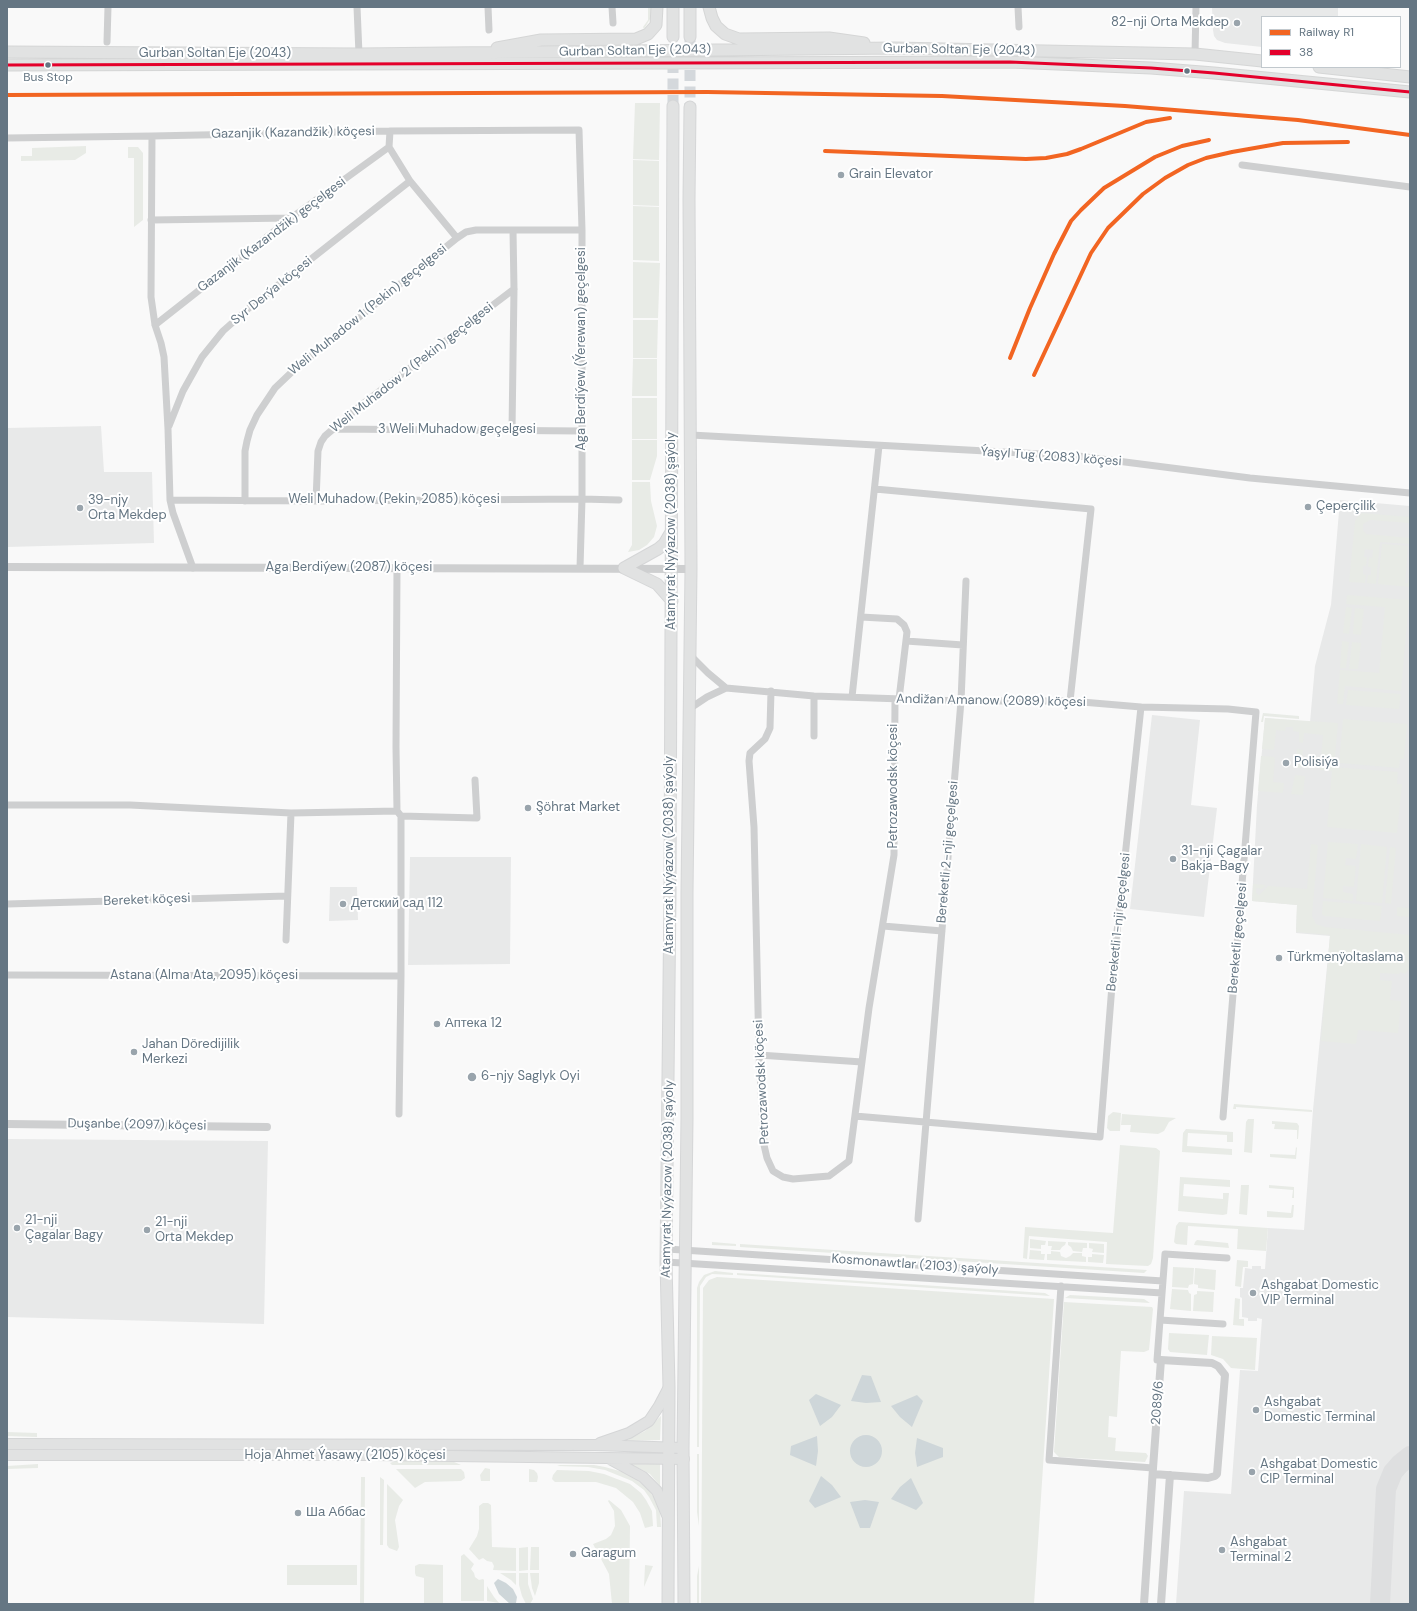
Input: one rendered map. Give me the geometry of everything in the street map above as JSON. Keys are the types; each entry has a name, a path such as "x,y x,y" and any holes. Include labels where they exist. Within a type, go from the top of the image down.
{"main road":[{"path":"463,54 541,40 636,39 644,37 652,30 657,20 657,7"},
{"path":"673,7 673,37"},
{"path":"690,7 690,37"},
{"path":"709,7 716,26 725,34 739,39 829,38 894,48"},
{"name":"Gurban Soltan Eje (2043)","path":"7,52 463,54 894,48 1195,54 1261,61"},
{"name":"Gurban Soltan Eje (2043)","path":"7,65 1010,62 1198,72 1410,92"},
{"path":"1328,68 1410,77"},
{"name":"Atamyrat Nyýazow (2038) şaýoly","path":"668,1604 669,1387 666,1249 669,1118 673,106"},
{"name":"Atamyrat Nyýazow (2038) şaýoly","path":"684,1604 685,1250 691,569 690,107"},
{"path":"624,568 658,549 664,544 672,530"},
{"path":"624,568 657,584 672,601"},
{"path":"595,1445 628,1433 649,1420 659,1406 669,1387"},
{"name":"Hoja Ahmet Ýasawy (2105) köçesi","path":"7,1444 595,1445 668,1453"},
{"name":"Hoja Ahmet Ýasawy (2105) köçesi","path":"7,1455 606,1457 684,1453"},
{"path":"606,1457 643,1477 657,1491 668,1515"}],"street":[{"path":"107,42 108,7"},
{"path":"357,7 359,54"},
{"path":"488,7 489,30"},
{"path":"612,7 613,23"},
{"path":"1018,7 1019,27"},
{"path":"1195,54 1196,7"},
{"name":"Gazanjik (Kazandžik) köçesi","path":"7,138 390,131 579,130"},
{"name":"Aga Berdiýew (Ýerewan) geçelgesi","path":"579,130 582,230 582,499 580,568"},
{"path":"390,131 390,147 410,181 457,238"},
{"path":"152,136 151,297 155,324 164,357 170,500 173,513 193,568"},
{"name":"Gazanjik (Kazandžik) geçelgesi","path":"155,324 291,218 390,147"},
{"path":"1242,165 1410,187"},
{"name":"Syr Derýa köçesi","path":"168,429 183,391 202,357 223,331 249,308 410,181"},
{"path":"151,220 291,218"},
{"name":"Weli Muhadow 1 (Pekin) geçelgesi","path":"245,501 245,451 247,441 257,415 275,388 296,368 457,238 466,232 476,230 582,230"},
{"path":"512,430 514,289 513,230"},
{"name":"Weli Muhadow 2 (Pekin) geçelgesi","path":"316,501 318,448 321,442 333,429 399,376 514,289"},
{"name":"3 Weli Muhadow geçelgesi","path":"333,429 582,431"},
{"name":"Ýaşyl Tug (2083) köçesi","path":"691,435 1078,456 1250,478 1410,493"},
{"path":"852,697 879,446"},
{"path":"875,489 1091,509 1070,701"},
{"name":"Weli Muhadow (Pekin, 2085) köçesi","path":"170,500 619,500"},
{"name":"Aga Berdiýew (2087) köçesi","path":"7,567 691,569"},
{"path":"397,568 401,976 399,1114"},
{"name":"Bereketli 2-nji geçelgesi","path":"918,1219 961,701 966,582"},
{"path":"861,617 897,619 904,625 907,632 906,641 963,645"},
{"name":"Petrozawodsk köçesi","path":"771,691 770,728 765,739 750,753 749,760 754,827 759,1055 764,1145 767,1158 774,1171 783,1177 793,1179 829,1176 849,1161 882,926 894,856 897,699 906,641"},
{"path":"690,655 726,688"},
{"name":"Andižan Amanow (2089) köçesi","path":"689,709 707,697 726,688 814,696 961,701 1070,701 1141,707 1228,709 1256,712"},
{"path":"814,696 814,736"},
{"name":"Bereketli 1-nji geçelgesi","path":"926,1122 1100,1137 1114,960 1141,707"},
{"name":"Bereketli geçelgesi","path":"1223,1117 1256,712"},
{"path":"7,805 130,805 291,813 399,814 477,818 475,780"},
{"path":"286,940 291,813"},
{"name":"Bereket köçesi","path":"7,904 287,896"},
{"path":"882,926 942,931"},
{"name":"Astana (Alma Ata, 2095) köçesi","path":"7,975 401,976"},
{"path":"759,1055 862,1062"},
{"path":"855,1116 926,1122"},
{"name":"Duşanbe (2097) köçesi","path":"7,1124 268,1127"},
{"name":"Kosmonawtlar (2103) şaýoly","path":"666,1249 1163,1281"},
{"path":"1061,1286 1049,1460 1153,1471 1170,1476 1211,1478 1216,1474 1225,1375 1221,1368 1212,1363 1157,1360 1164,1254 1227,1258"},
{"name":"Kosmonawtlar (2103) şaýoly","path":"666,1262 1061,1286 1162,1294"},
{"path":"1160,1320 1223,1324"},
{"name":"2089/6","path":"1144,1604 1160,1360"},
{"path":"1161,1604 1170,1476"}],"shaded area":[{"path":"648,7 652,7 652,16 644,29 643,27 648,20"},
{"name":"82-nji Orta Mekdep","path":"1212,7 1338,7 1338,16 1261,16 1261,47 1225,43 1217,40 1214,36"},
{"path":"635,103 660,103 659,160 633,159"},
{"path":"86,146 86,153 75,160 21,161 21,156 32,156 32,148"},
{"path":"128,147 138,147 143,153 143,220 134,227 134,158 128,158"},
{"path":"633,160 659,161 659,206 633,205"},
{"path":"633,206 659,207 659,261 633,260"},
{"path":"633,262 660,263 658,318 633,318"},
{"path":"633,320 658,320 657,358 633,358"},
{"path":"633,359 657,359 657,396 632,396"},
{"path":"632,398 657,398 657,439 632,439"},
{"name":"39-njy Orta Mekdep","path":"101,426 104,472 152,472 154,543 7,547 7,428"},
{"path":"632,440 657,440 657,456 650,480 632,480"},
{"path":"632,482 650,482 651,501 657,526 654,537 647,545 639,550 628,552 632,545"},
{"path":"1340,500 1410,506 1410,1604 1176,1604 1184,1491 1231,1494 1240,1370 1258,1371 1262,1319 1257,1318 1257,1321 1248,1321 1248,1318 1242,1317 1242,1298 1240,1297 1240,1288 1243,1288 1245,1268 1252,1269 1252,1266 1261,1266 1261,1269 1265,1269 1268,1228 1304,1230 1313,1110 1330,936 1296,933 1297,905 1252,901 1257,805 1265,718 1310,722 1315,666 1331,605"},
{"path":"1362,513 1410,517 1410,523 1370,520 1363,524 1363,530 1366,534 1410,538 1410,544 1380,542 1376,584 1367,583 1368,575 1371,575 1371,567 1368,567 1369,557 1372,558 1373,550 1365,549 1364,557 1367,557 1366,566 1363,566 1363,574 1366,575 1365,583 1349,582 1355,521"},
{"path":"1382,544 1408,546 1405,583 1408,583 1410,562 1410,587 1378,584"},
{"path":"1347,595 1409,600 1401,691 1345,686 1343,704 1337,704 1340,670 1379,673 1385,607 1346,604"},
{"path":"1346,607 1352,608 1349,634 1343,633"},
{"path":"1355,608 1364,609 1361,635 1353,634"},
{"path":"1342,641 1349,642 1346,668 1340,668"},
{"path":"1352,642 1361,643 1358,669 1349,669"},
{"path":"1348,690 1401,694 1399,709 1346,705"},
{"path":"1263,713 1299,716 1299,719 1264,716 1263,722 1261,722"},
{"name":"31-nji Çagalar Bakja-Bagy","path":"1152,715 1200,720 1191,805 1217,808 1204,917 1130,909"},
{"path":"1265,718 1338,723 1334,767 1398,772 1397,784 1402,784 1397,833 1327,827 1332,771 1320,770 1323,735 1304,733 1303,743 1299,742 1299,732 1293,731 1293,727 1286,727 1285,731 1276,730 1274,750 1262,749"},
{"path":"1343,719 1407,724 1404,759 1400,759 1399,768 1339,763"},
{"path":"1297,749 1303,750 1301,768 1295,768"},
{"path":"1261,756 1274,757 1273,782 1284,783 1283,793 1258,791"},
{"path":"1295,775 1305,776 1303,795 1291,794"},
{"path":"1328,842 1358,844 1356,859 1346,858 1345,865 1356,866 1354,887 1343,886 1343,892 1353,894 1353,901 1323,898"},
{"path":"1311,844 1318,845 1312,916 1316,924 1325,927 1410,935 1410,968 1405,974 1400,972 1399,974 1380,973 1380,980 1392,981 1390,1000 1401,1001 1398,1033 1358,1030 1356,1044 1321,1041 1330,935 1296,932 1297,905 1252,901 1253,884 1266,885 1262,889 1256,888 1256,893 1259,895 1268,886 1307,889"},
{"path":"1361,844 1387,847 1382,903 1356,901"},
{"path":"1390,847 1396,848 1391,904 1385,903"},
{"path":"410,857 511,857 510,964 408,965"},
{"name":"Детский сад 112","path":"330,887 357,887 358,920 329,921"},
{"path":"1323,901 1382,906 1380,921 1324,916 1322,914"},
{"path":"1397,907 1409,908 1410,917 1397,916"},
{"path":"1234,1104 1312,1110 1312,1112 1236,1107 1236,1109 1233,1109"},
{"path":"1113,1112 1121,1113 1120,1131 1110,1131 1107,1128 1108,1116"},
{"path":"1122,1114 1176,1118 1169,1122 1164,1131 1158,1134 1130,1132 1131,1125 1121,1125"},
{"path":"1248,1119 1254,1119 1252,1153 1244,1152 1246,1122"},
{"path":"1272,1121 1297,1123 1299,1126 1298,1139 1297,1130 1274,1129 1275,1124 1272,1124"},
{"path":"1186,1129 1233,1132 1233,1142 1227,1142 1227,1135 1188,1133 1187,1146 1232,1149 1232,1155 1182,1152 1183,1133"},
{"name":"21-nji Orta Mekdep","path":"7,1139 268,1141 264,1324 7,1317"},
{"path":"1120,1145 1156,1148 1160,1151 1153,1258 1151,1264 1148,1266 1106,1264 1107,1242 1029,1236 1027,1259 1023,1258 1025,1227 1113,1233"},
{"path":"1296,1147 1296,1159 1270,1157 1270,1154 1295,1155"},
{"path":"1180,1177 1230,1180 1230,1187 1184,1184 1183,1196 1223,1199 1223,1193 1229,1193 1227,1214 1223,1215 1178,1211"},
{"path":"1241,1185 1249,1185 1247,1215 1239,1214"},
{"path":"1269,1185 1294,1187 1294,1198 1292,1198 1293,1190 1269,1188"},
{"path":"1292,1205 1294,1205 1293,1217 1291,1218 1267,1217 1267,1211 1291,1213"},
{"path":"1179,1222 1268,1228 1266,1251 1237,1249 1238,1229 1188,1226 1187,1245 1176,1244 1174,1242 1176,1226"},
{"path":"1030,1239 1046,1241 1045,1245 1041,1245 1041,1249 1030,1248"},
{"path":"1197,1240 1228,1243 1229,1248 1194,1245"},
{"path":"1048,1241 1066,1242 1060,1250 1051,1250 1052,1246 1048,1246"},
{"path":"712,1242 736,1244 736,1246 712,1245"},
{"path":"1068,1242 1087,1243 1087,1248 1083,1248 1082,1252 1073,1251 1068,1245"},
{"path":"1089,1243 1104,1244 1104,1253 1092,1252 1093,1249 1089,1248"},
{"path":"740,1244 1147,1270 1144,1273 740,1247"},
{"path":"1030,1250 1041,1251 1041,1254 1045,1254 1044,1260 1029,1259"},
{"path":"1051,1251 1060,1252 1061,1256 1066,1258 1073,1253 1082,1253 1082,1256 1086,1257 1086,1262 1047,1260 1047,1254 1051,1254"},
{"path":"1092,1254 1104,1255 1103,1263 1088,1262 1088,1257 1092,1257"},
{"path":"1237,1260 1248,1261 1248,1267 1243,1267 1241,1287 1235,1286"},
{"path":"1173,1267 1194,1268 1193,1284 1189,1285 1188,1288 1172,1287"},
{"path":"1195,1268 1216,1270 1215,1290 1198,1288 1198,1285 1194,1284"},
{"path":"715,1271 733,1273 733,1275 712,1274 706,1277 700,1286 699,1447 697,1447 697,1288 704,1275"},
{"path":"737,1273 1045,1293 1050,1296 737,1275"},
{"path":"717,1277 1054,1299 1034,1604 701,1604 703,1288 709,1280"},
{"path":"1172,1289 1188,1290 1191,1294 1191,1311 1170,1309"},
{"path":"1197,1291 1214,1292 1213,1312 1193,1311 1194,1295 1197,1294"},
{"path":"1070,1295 1144,1299 1150,1303 1065,1298"},
{"path":"1235,1298 1240,1299 1239,1319 1244,1319 1244,1326 1233,1325"},
{"path":"1064,1302 1152,1307 1149,1350 1144,1352 1121,1351 1117,1417 1109,1416 1108,1437 1116,1438 1115,1451 1146,1453 1148,1456 1145,1462 1059,1457 1054,1452"},
{"path":"1169,1333 1209,1335 1207,1355 1170,1352 1168,1349"},
{"path":"1212,1336 1257,1338 1255,1370 1231,1368 1223,1359 1211,1355"},
{"path":"862,1375 871,1376 881,1402 866,1403 851,1401"},
{"path":"816,1394 841,1405 832,1417 820,1426 809,1400"},
{"path":"917,1395 923,1401 912,1427 900,1417 891,1406"},
{"path":"661,1416 660,1440 625,1441 645,1431"},
{"path":"7,1432 37,1433 37,1437 7,1436"},
{"path":"863,1435 869,1435 879,1442 882,1451 881,1457 875,1464 869,1467 863,1467 853,1460 850,1454 850,1448 857,1438"},
{"path":"817,1436 818,1451 816,1466 790,1455 791,1446"},
{"path":"917,1438 943,1448 943,1457 917,1467 915,1453"},
{"path":"697,1454 699,1454 699,1526 697,1512"},
{"path":"395,1461 452,1461 461,1465 392,1465 390,1463"},
{"path":"628,1463 660,1463 660,1486 650,1474"},
{"path":"38,1464 38,1468 7,1469 7,1466"},
{"path":"594,1465 605,1467 623,1472 636,1479 647,1488 654,1497 660,1510 661,1527 657,1527 656,1510 649,1497 644,1490 632,1481 605,1470 588,1467 557,1466"},
{"path":"485,1468 490,1469 490,1481 481,1481 480,1475"},
{"path":"396,1469 461,1469 464,1472 465,1478 461,1481 425,1482 415,1488"},
{"path":"529,1469 534,1470 537,1473 537,1482 529,1482"},
{"path":"557,1470 589,1471 604,1474 630,1484 641,1493 646,1500 652,1511 653,1526 645,1528 640,1513 633,1502 616,1488 596,1482 555,1482 552,1479"},
{"path":"821,1476 832,1485 841,1497 815,1508 809,1501"},
{"path":"361,1477 365,1477 364,1604 360,1604"},
{"path":"380,1477 384,1480 383,1545 380,1545"},
{"path":"911,1478 923,1503 916,1510 891,1499 900,1487"},
{"path":"387,1484 403,1500 399,1506 395,1520 399,1547 397,1551 389,1548 387,1545"},
{"path":"609,1500 621,1510 630,1526 629,1604 612,1604 609,1574 593,1544 606,1539 611,1535 615,1526 614,1511 608,1501"},
{"path":"865,1500 879,1502 870,1528 860,1528 850,1502"},
{"path":"483,1503 488,1503 491,1505 492,1547 516,1548 516,1571 493,1570 494,1566 492,1562 483,1558 479,1560 469,1549 477,1536 479,1529 479,1506"},
{"path":"528,1547 528,1570 519,1571 519,1548"},
{"path":"531,1547 539,1547 539,1570 530,1570"},
{"path":"464,1554 474,1564 471,1569 475,1577 479,1580 484,1580 484,1601 461,1601 461,1556"},
{"path":"419,1564 443,1565 443,1604 424,1604 424,1578 416,1576 415,1573 415,1566"},
{"path":"287,1565 357,1565 357,1585 287,1585"},
{"path":"645,1565 653,1566 644,1587"},
{"path":"699,1566 699,1604 697,1604 697,1576"},
{"path":"500,1573 516,1573 516,1585 511,1580"},
{"path":"519,1573 528,1573 528,1584 533,1599 530,1604 526,1604 522,1596 519,1585"},
{"path":"530,1573 539,1573 539,1583 535,1596 532,1588"},
{"path":"498,1579 513,1589 517,1597 516,1603 510,1604 499,1594 494,1583"},
{"path":"487,1586 494,1597 499,1603 487,1601"}],"taxiway":[{"path":"1380,1604 1386,1489 1393,1472 1410,1456"}],"tunnel":[{"path":"673,37 673,106"},
{"path":"690,37 690,107"}],"rail line":[{"name":"R1","path":"7,95 707,92 942,96 1125,106 1298,120 1410,135"},
{"name":"R1","path":"825,151 1026,159 1046,158 1067,154 1081,149 1146,122 1170,118"},
{"name":"R1","path":"1010,358 1054,254 1071,221 1081,210 1104,188 1155,157 1182,146 1209,140"},
{"name":"R1","path":"1034,375 1091,253 1108,228 1143,194 1165,178 1188,165 1206,158 1283,143 1348,142"}],"transit line":[{"name":"38","path":"7,65 1010,62 1151,68 1410,92"}],"place":[{"name":"82-nji Orta Mekdep","path":"1237,23"},
{"name":"Bus Stop","path":"48,65"},
{"name":"Grain Elevator","path":"841,175"},
{"name":"Çeperçilik","path":"1308,507"},
{"name":"39-njy Orta Mekdep","path":"80,508"},
{"name":"Polisiýa","path":"1286,763"},
{"name":"Şöhrat Market","path":"528,808"},
{"name":"31-nji Çagalar Bakja-Bagy","path":"1173,859"},
{"name":"Детский сад 112","path":"343,904"},
{"name":"Türkmenÿoltaslama","path":"1279,958"},
{"name":"Аптека 12","path":"437,1024"},
{"name":"Jahan Döredijilik Merkezi","path":"134,1052"},
{"name":"6-njy Saglyk Oyi","path":"472,1077"},
{"name":"21-nji Çagalar Bagy","path":"17,1228"},
{"name":"21-nji Orta Mekdep","path":"147,1230"},
{"name":"Ashgabat Domestic VIP Terminal","path":"1253,1293"},
{"name":"Ashgabat Domestic Terminal","path":"1256,1410"},
{"name":"Ashgabat Domestic CIP Terminal","path":"1252,1472"},
{"name":"Ша Аббас","path":"298,1513"},
{"name":"Ashgabat Terminal 2","path":"1222,1550"},
{"name":"Garagum","path":"573,1554"}]}
